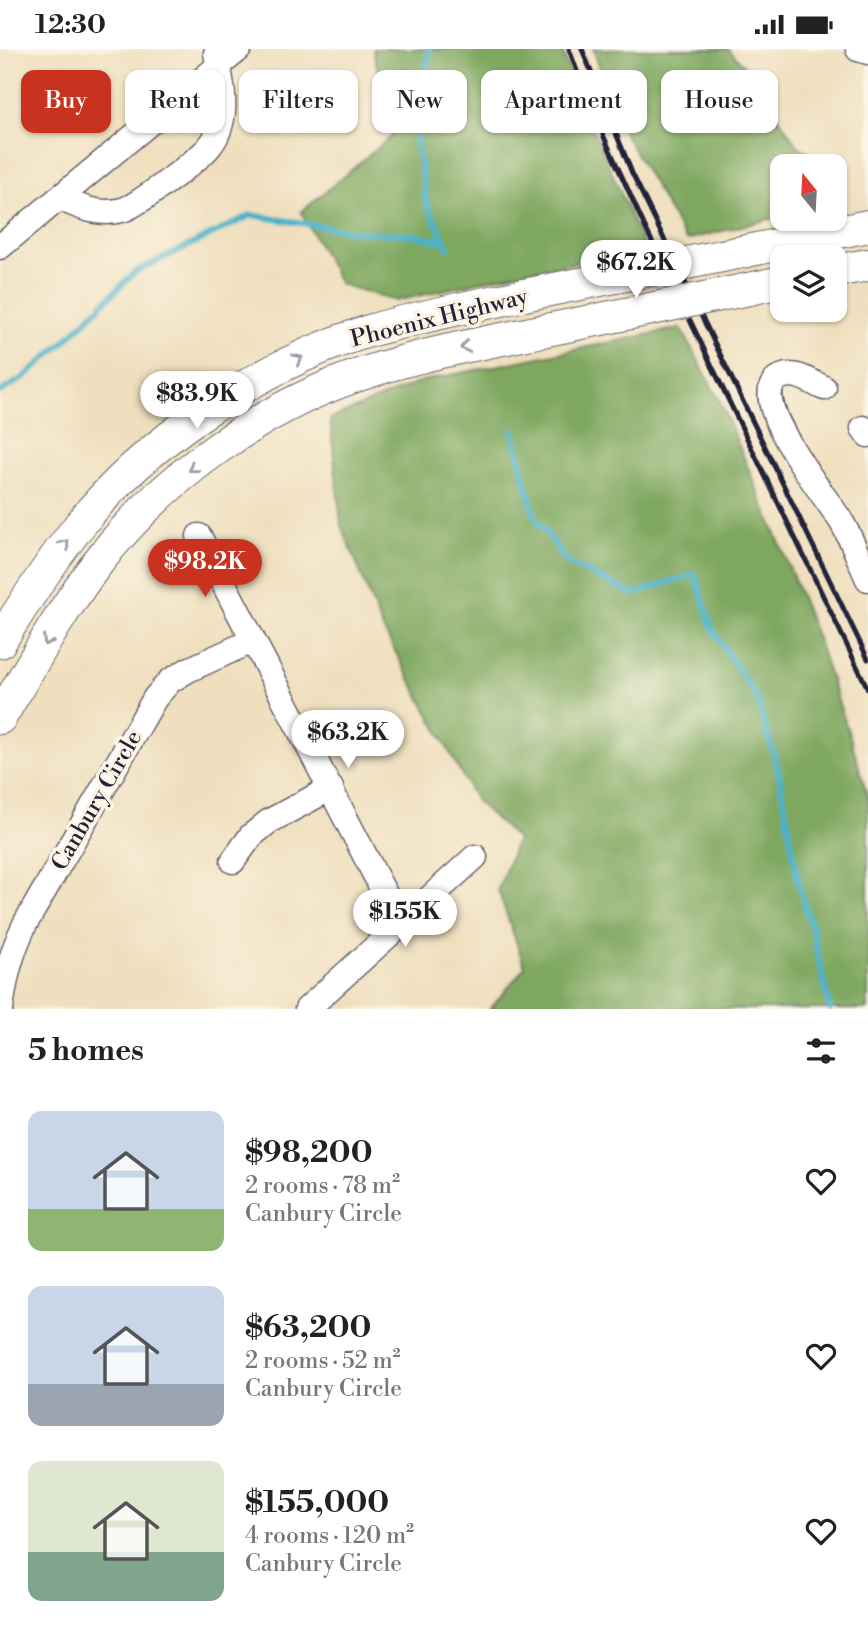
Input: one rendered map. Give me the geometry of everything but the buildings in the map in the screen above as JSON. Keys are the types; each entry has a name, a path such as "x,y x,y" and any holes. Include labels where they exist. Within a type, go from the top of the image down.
{"main road":[{"name":"Phoenix Highway","path":"0,642 61,548 93,509 136,466 184,426 236,392 299,358 368,332 524,295 868,226"},
{"path":"847,269 868,265"},
{"name":"Phoenix Highway","path":"0,718 93,568 136,518 222,445 283,409 368,371 424,356 770,285"}],"street":[{"path":"0,247 217,58 239,49"},
{"path":"858,49 868,52"},
{"path":"59,198 83,209 98,212 122,210 138,203 208,148 217,136 222,120 217,58"},
{"path":"824,388 795,374 783,376 774,382 769,401 782,431 865,564"},
{"path":"199,536 400,923"},
{"name":"Canbury Circle","path":"1,1009 6,974 24,925 155,698 170,681 188,670 252,641"},
{"path":"233,861 251,836 268,823 331,788"},
{"path":"307,1009 475,857"}],"green space":[{"path":"373,49 561,49 569,70 481,70 481,133 594,133 646,251 517,273 396,301 340,284 301,212 392,136 391,133 467,133 467,70 378,70"},
{"path":"593,49 728,49 748,70 661,70 661,133 778,133 778,116 796,144 810,154 770,154 770,219 686,240 624,133 647,133 647,70 601,70"},
{"path":"681,328 723,408 782,549 817,638 868,798 868,1009 490,1009 525,967 498,890 517,839 476,801 381,625 341,524 330,419 422,381"}],"waterway":[{"path":"429,49 424,105 415,133 426,202 448,248"},
{"path":"0,392 23,378 63,343 135,272 251,215 358,232 415,235 445,242"},
{"path":"513,430 534,515 567,562 633,594 695,574 712,628 758,701 779,773 799,886 830,1009"}],"railway":[{"path":"569,49 589,104 644,225 868,689"},
{"path":"582,49 632,173 868,659"}]}
